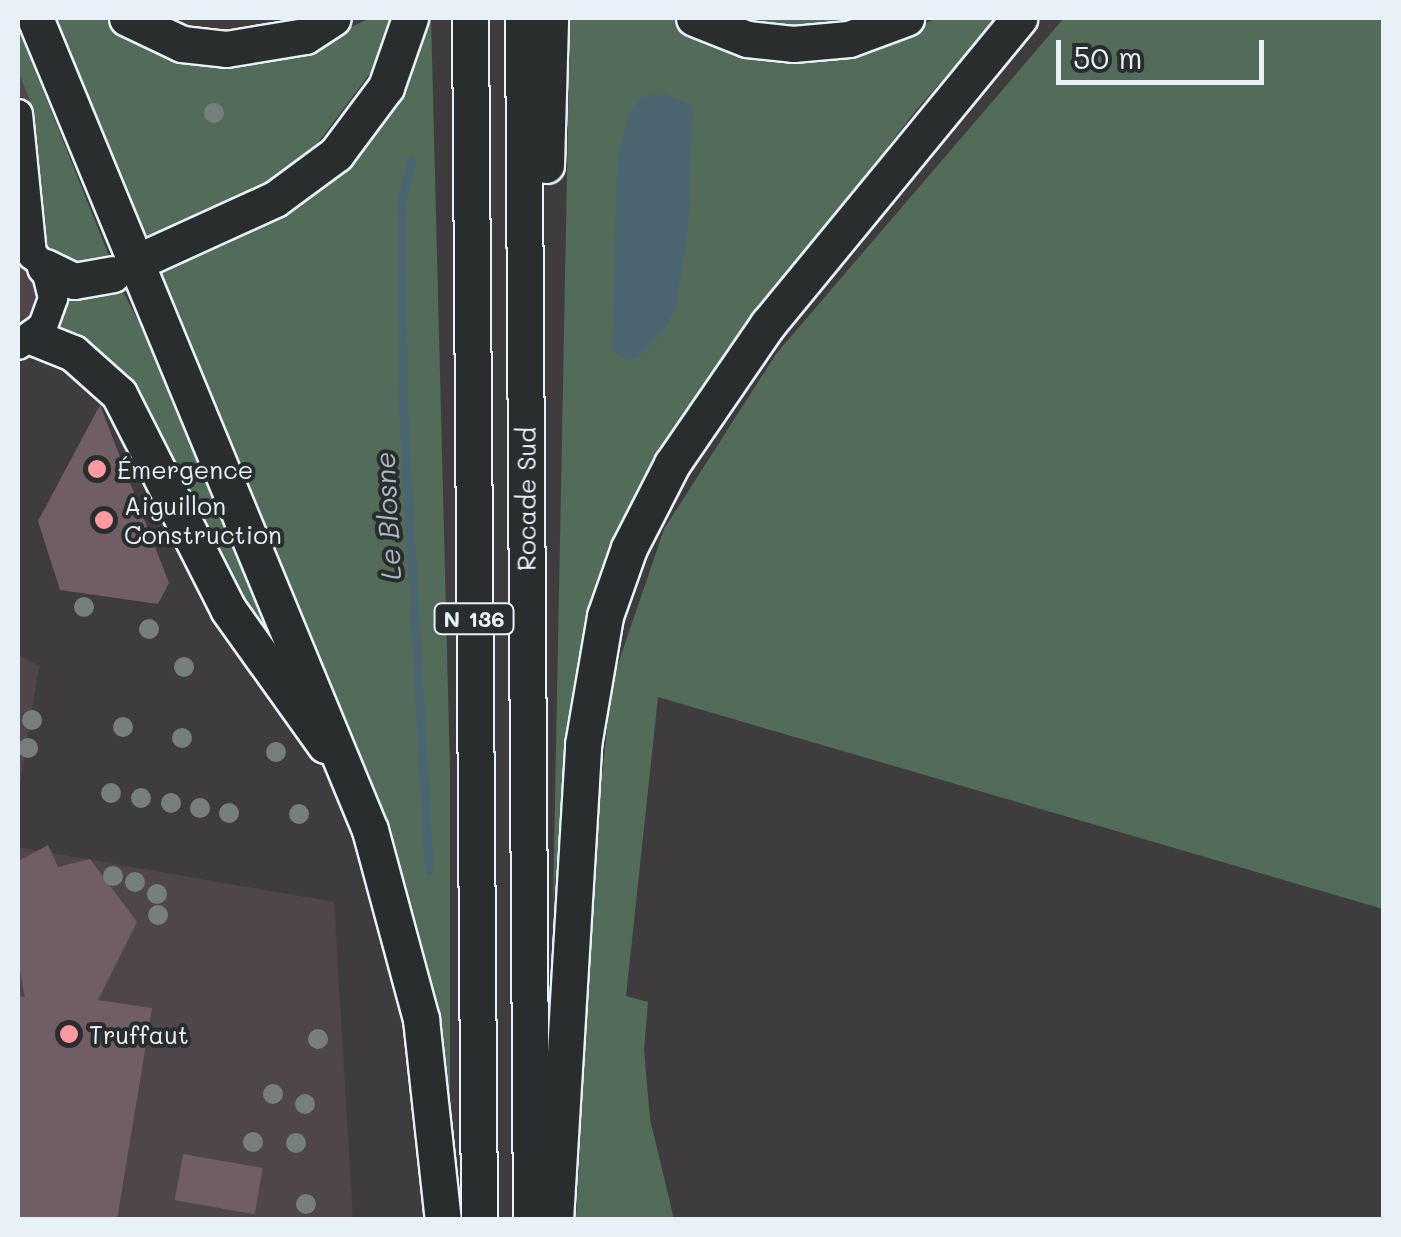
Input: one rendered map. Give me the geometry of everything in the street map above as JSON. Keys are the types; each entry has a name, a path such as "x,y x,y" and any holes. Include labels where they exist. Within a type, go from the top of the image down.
{"highway":[{"path":"35,18 370,830 406,954 428,1063 443,1220"},
{"path":"127,18 182,44 226,49 290,40 334,18"},
{"path":"152,255 275,198 336,154 386,87 410,18"},
{"name":"Rocade Sud","path":"470,18 480,1220"},
{"name":"Rocade Sud","path":"523,18 532,1220"},
{"path":"524,201 546,179 550,18"},
{"path":"694,18 747,39 793,44 849,39 906,18"},
{"path":"555,1220 583,745 605,616 629,548 672,464 757,338 1019,18"},
{"path":"31,256 74,281 112,274"},
{"path":"25,341 73,353 119,394 228,609 314,736 337,754"}],"street":[{"path":"18,114 31,256 53,298 25,341"}],"shaded area":[{"path":"18,72 29,98 44,243 66,299 57,328 18,357"},
{"path":"18,654 39,666 18,797"},
{"path":"18,847 334,902 353,1219 18,1219"}],"green space":[{"path":"54,18 115,18 144,43 182,62 223,66 283,60 370,18 396,18 386,52 302,164 145,247"},
{"path":"421,18 431,18 450,771 450,1118 429,990 154,264 265,217"},
{"path":"570,18 672,18 765,58 813,61 899,38 936,18 997,18 917,109 711,374 622,521 585,630 568,732 553,905"},
{"path":"740,18 861,18 802,27"},
{"path":"1064,18 1383,18 1383,909 658,697 626,996 648,1002 644,1050 650,1119 674,1219 576,1219 596,834 612,682 664,529 776,354"},
{"path":"18,28 111,261 90,271 54,261 44,243 29,98 18,72"},
{"path":"117,280 160,363 284,655 281,665 57,328 65,290"}],"water":[{"path":"663,93 693,106 688,229 676,307 664,331 637,358 622,359 612,348 617,162 629,113 640,98"}],"building":[{"name":"Émergence","path":"100,405 169,583 158,604 60,590 38,521"},
{"name":"Truffaut","path":"48,845 58,867 90,859 137,922 98,1000 152,1008 117,1220 18,1220 18,996 25,997 18,962 18,861"},
{"path":"183,1154 263,1168 255,1214 175,1200"}],"waterway":[{"name":"Le Blosne","path":"412,160 401,201 403,409 429,870"}],"place":[{"name":"Émergence","path":"97,469"},
{"name":"Aiguillon Construction","path":"104,520"},
{"name":"Truffaut","path":"69,1034"}]}
